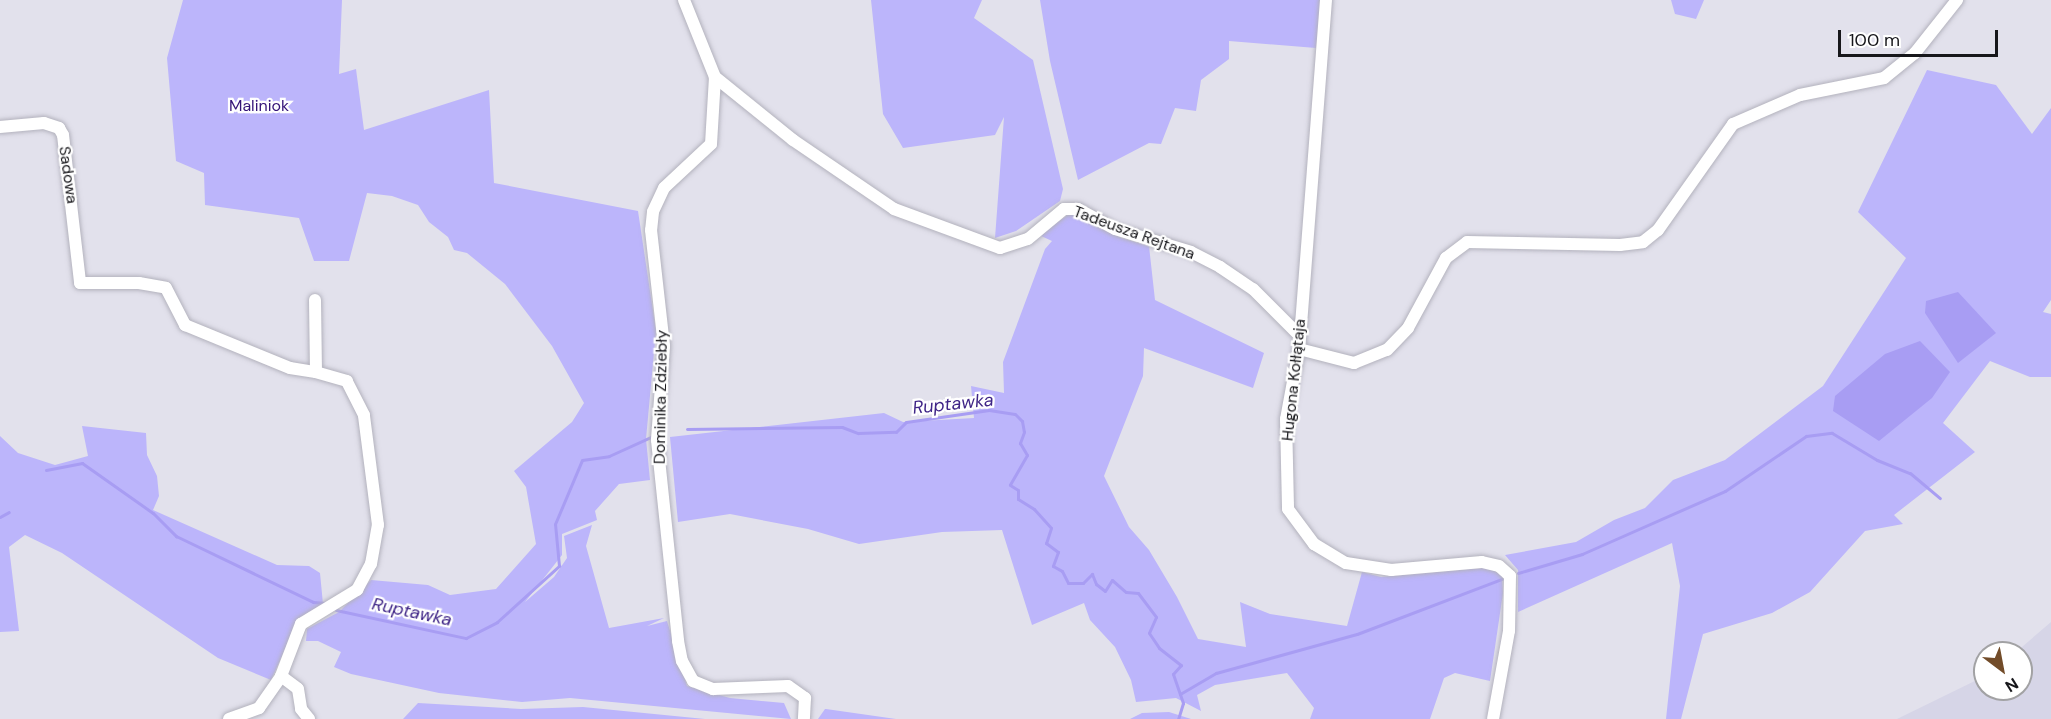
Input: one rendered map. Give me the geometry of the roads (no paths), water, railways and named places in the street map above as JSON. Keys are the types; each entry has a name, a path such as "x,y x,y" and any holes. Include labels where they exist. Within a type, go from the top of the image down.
{"street":[{"name":"Dominika Zdziebły","path":"684,0 715,77 711,144 664,188 653,212 651,230 664,346 657,440 678,641 687,673 702,686 788,686 801,692 806,704 804,719"},
{"name":"Hugona Kołłątaja","path":"1326,0 1299,349 1286,419 1286,498 1294,521 1314,544 1360,567 1391,570 1482,562 1506,572 1512,582 1512,598 1503,676 1493,719"},
{"path":"1299,349 1354,363 1387,350 1408,328 1446,258 1467,242 1620,245 1643,242 1658,231 1733,124 1800,95 1884,78 1915,54 1957,0"},
{"name":"Tadeusza Rejtana","path":"715,77 793,140 894,209 1000,248 1028,239 1064,209 1078,209 1115,229 1191,252 1220,267 1253,289 1300,336"},
{"name":"Sadowa","path":"0,127 44,123 59,128 63,135 80,283 139,283 166,288 185,325 290,368 316,372"},
{"path":"229,719 259,708 280,676 301,624 357,590 366,577 378,525 369,442 354,391 339,377 316,372 315,300"},
{"path":"280,676 298,689 301,709 309,719"}],"waterway":[{"name":"Ruptawka","path":"687,429 842,427 858,433 896,432 906,422 989,410 1015,414 1022,421 1024,432 1020,443 1027,455 1010,485 1018,490 1018,499 1034,509 1051,528 1046,543 1058,552 1053,566 1062,571 1068,583 1083,583 1092,574 1096,584 1105,591 1112,580 1126,592 1138,593 1156,617 1149,633 1159,648 1181,665 1173,674 1183,703 1178,719"},
{"path":"1518,573 1582,554 1725,491 1806,436 1832,433 1877,460 1910,473 1940,498"},
{"name":"Ruptawka","path":"336,610 466,638 497,622 559,566 555,524 582,460 609,456 653,436"},
{"name":"Ruptawka","path":"46,470 82,463 153,513 176,536 313,602 325,603"},
{"name":"Ruptawka","path":"0,517 9,512"},
{"path":"1180,694 1216,673 1357,634 1502,579"}],"park label":[{"name":"Maliniok","path":"259,106"}]}
